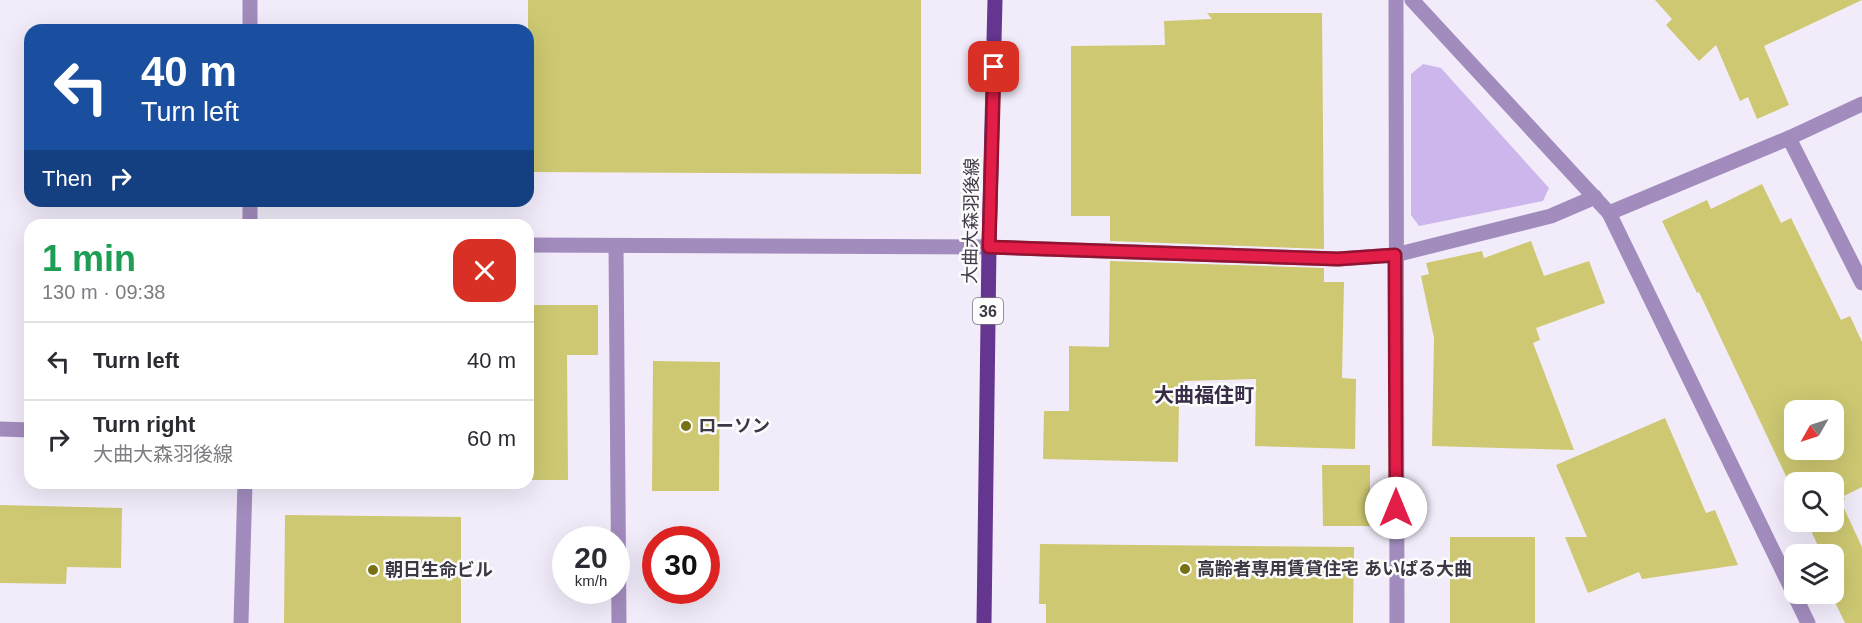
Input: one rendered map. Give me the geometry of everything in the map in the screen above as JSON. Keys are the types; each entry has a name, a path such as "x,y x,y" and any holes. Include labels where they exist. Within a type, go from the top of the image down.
{"main road":[{"name":"大曲大森羽後線","path":"984,623 995,0"}],"street":[{"path":"250,0 250,24"},
{"path":"1396,0 1397,623"},
{"path":"1412,0 1609,213 1808,623"},
{"path":"1609,213 1789,138 1862,104"},
{"path":"1789,138 1862,284"},
{"path":"534,245 989,247 1338,259 1395,255 1551,216 1595,197"},
{"path":"616,246 619,623"},
{"path":"0,429 24,430"},
{"path":"241,623 245,489"}],"shaded area":[{"path":"1423,64 1441,68 1549,188 1543,201 1419,226 1411,215 1411,74"}],"building":[{"path":"528,0 921,0 921,174 534,172 534,24 528,24"},
{"path":"1655,0 1862,0 1764,46 1789,105 1757,119 1748,97 1740,101 1716,45 1699,61 1666,25 1672,19"},
{"path":"1207,13 1322,13 1324,249 1110,241 1110,216 1071,216 1071,46 1165,45 1164,21 1212,19"},
{"path":"1762,184 1781,223 1791,218 1841,320 1850,316 1862,342 1862,487 1844,496 1844,472 1784,472 1699,292 1697,293 1662,221 1707,200 1711,209"},
{"path":"1531,241 1544,276 1589,261 1605,303 1536,328 1540,340 1533,343 1574,450 1432,446 1434,338 1421,276 1429,274 1426,263 1482,251 1484,258"},
{"path":"1110,261 1324,268 1324,282 1344,282 1342,378 1356,379 1355,449 1255,446 1256,379 1184,381 1184,403 1179,402 1178,462 1043,459 1044,411 1069,411 1069,346 1109,347"},
{"path":"534,305 598,305 598,355 567,355 568,480 534,480"},
{"name":"ローソン","path":"653,361 720,362 719,491 652,491"},
{"path":"1665,418 1706,513 1715,510 1738,565 1642,579 1639,572 1588,593 1565,537 1587,537 1556,465"},
{"path":"1322,465 1370,465 1370,526 1323,526"},
{"path":"0,505 122,508 121,568 67,567 66,584 0,583"},
{"path":"1844,508 1862,547 1862,623 1845,623 1836,604 1844,604 1844,544 1817,544 1812,532 1844,532"},
{"name":"朝日生命ビル","path":"285,515 461,517 461,623 284,623"},
{"path":"1450,537 1535,537 1535,623 1450,623"},
{"name":"高齢者専用賃貸住宅 あいぱる大曲","path":"1040,544 1354,547 1353,623 1046,623 1046,604 1039,604"}],"place":[{"name":"ローソン","path":"686,426"},
{"name":"高齢者専用賃貸住宅 あいぱる大曲","path":"1185,569"},
{"name":"朝日生命ビル","path":"373,570"}],"district":[{"name":"大曲福住町","path":"1204,395"}],"route":[{"path":"994,67 989,247 1338,259 1395,255 1396,508"}]}
